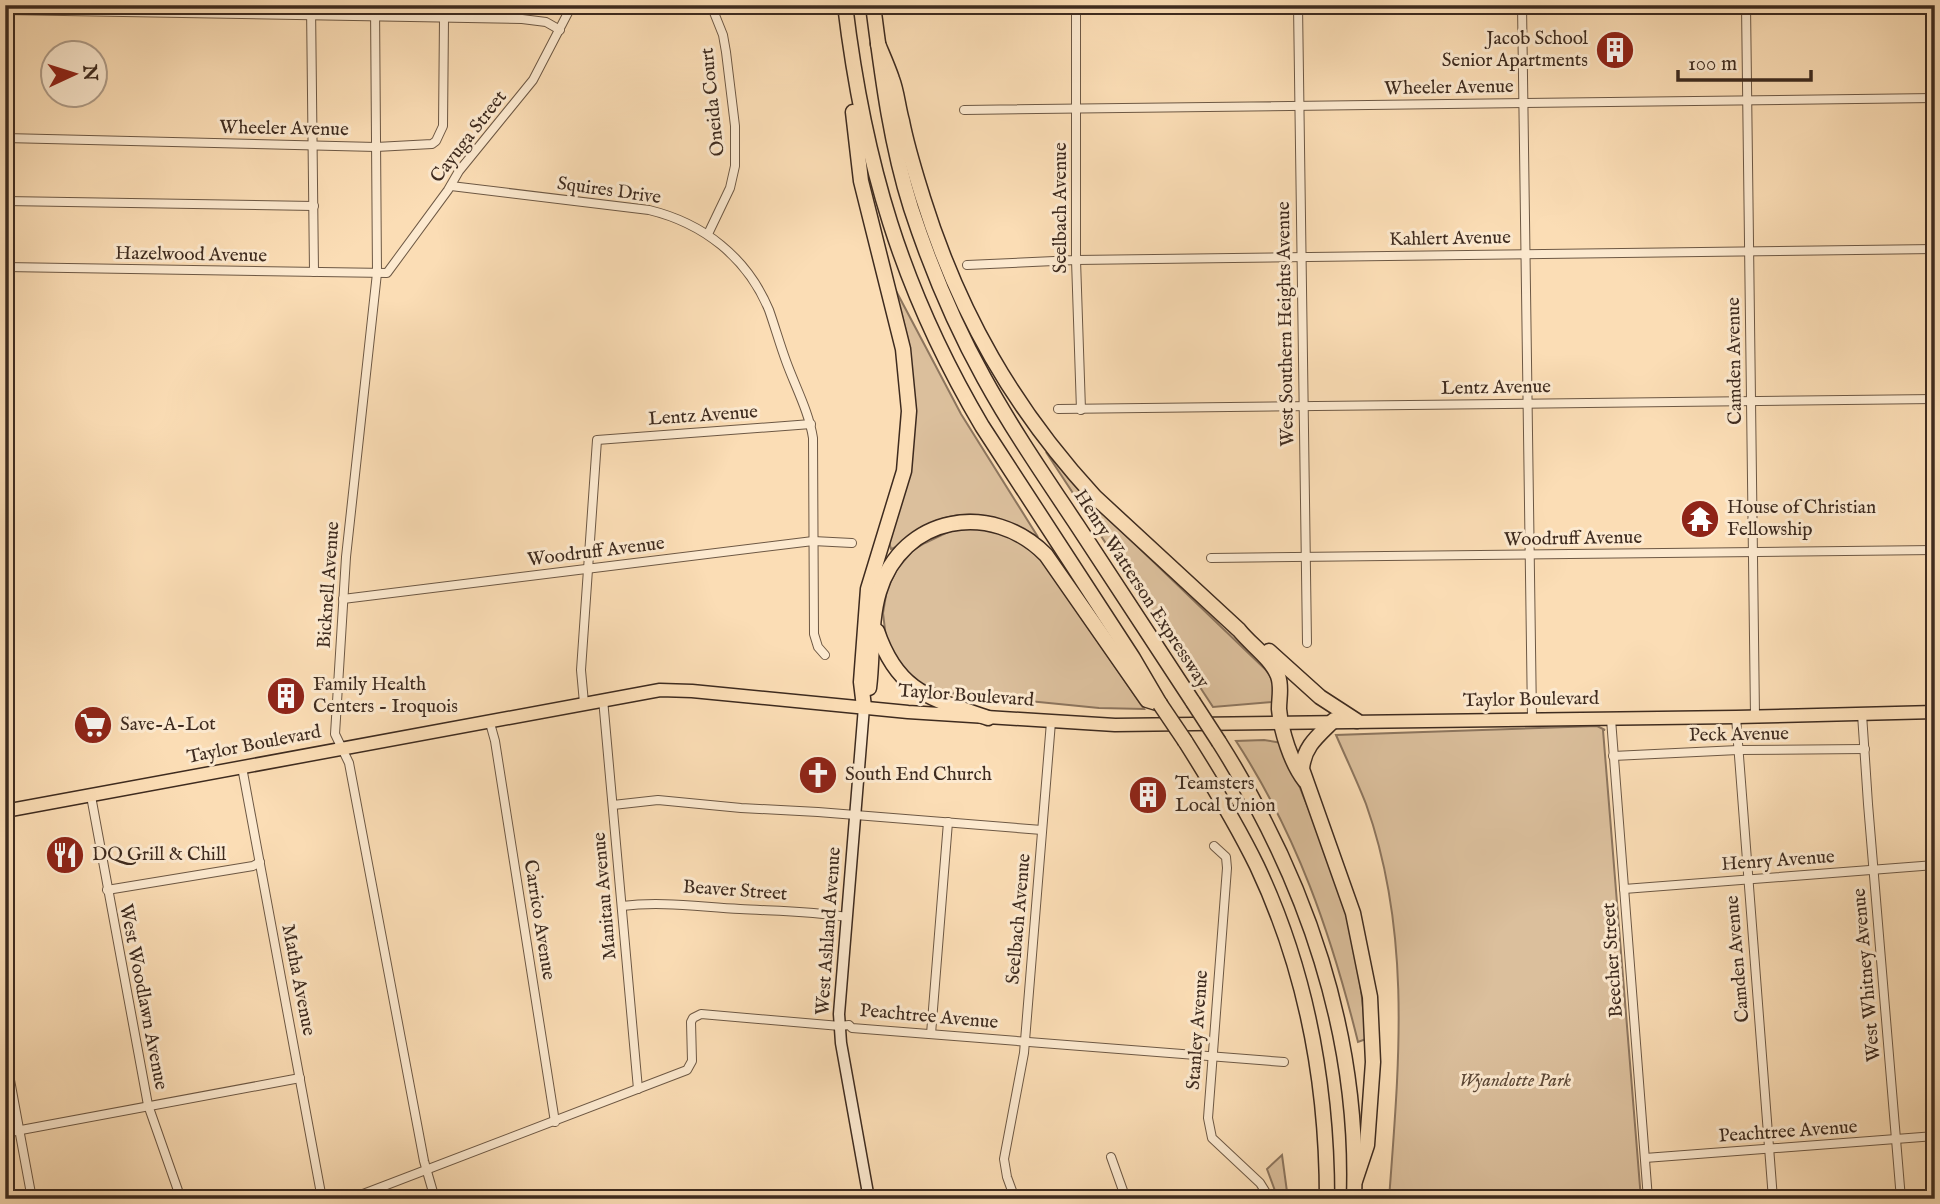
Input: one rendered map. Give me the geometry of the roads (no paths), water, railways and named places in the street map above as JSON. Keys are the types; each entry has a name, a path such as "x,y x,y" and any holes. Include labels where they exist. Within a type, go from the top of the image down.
{"highway":[{"path":"845,5 853,71 872,163 892,234 937,343 982,426 1185,741 1227,809 1257,866 1282,929 1306,1007 1325,1126 1327,1199"},
{"name":"Henry Watterson Expressway","path":"873,5 889,121 911,206 932,267 963,338 1026,448 1252,796 1300,896 1324,964 1340,1028 1351,1092 1354,1199"},
{"path":"878,44 894,81 913,166 948,269 975,329 1008,387 1051,448 1095,496 1239,630 1274,668 1279,678 1280,721 1299,773 1305,781"},
{"path":"853,71 853,122 861,181 903,349 909,411 904,471 868,589 860,682 864,707"},
{"path":"864,707 869,688 879,592 885,576 896,559 928,532 953,523 976,521 998,525 1029,539 1046,555 1147,700 1160,704"},
{"path":"874,625 885,655 896,671 916,689 936,700 988,718"},
{"path":"1239,630 1254,638 1320,697 1357,721"},
{"path":"1334,720 1307,747 1302,769 1353,914 1370,997 1373,1062 1367,1145 1354,1181"}],"main road":[{"name":"Taylor Boulevard","path":"5,811 489,723 603,699 673,690 988,718 1156,725 1935,712"}],"street":[{"path":"312,5 314,272"},
{"name":"Bicknell Avenue","path":"375,5 377,273 352,495 335,734 349,763 426,1170 435,1199"},
{"name":"Wheeler Avenue","path":"5,138 376,147 432,144 443,126 440,5"},
{"name":"Cayuga Street","path":"377,273 387,273 394,266 459,171 533,80 572,5"},
{"name":"Oneida Court","path":"708,234 730,188 736,157 726,52 723,35 711,5"},
{"name":"Seelbach Avenue","path":"1076,5 1076,260 1081,410"},
{"name":"West Southern Heights Avenue","path":"1298,5 1307,643"},
{"path":"1522,5 1532,718"},
{"name":"Camden Avenue","path":"1746,5 1755,716"},
{"path":"5,10 539,20 559,30"},
{"name":"Wheeler Avenue","path":"964,110 1935,97"},
{"name":"Squires Drive","path":"451,186 649,210 686,222 708,234 742,265 760,293 811,424"},
{"path":"5,201 314,206"},
{"name":"Kahlert Avenue","path":"967,265 1076,260 1935,249"},
{"name":"Hazelwood Avenue","path":"5,267 377,273"},
{"name":"Lentz Avenue","path":"1058,409 1935,399"},
{"path":"811,424 814,634 818,647 825,655"},
{"name":"Lentz Avenue","path":"588,569 597,440 811,424"},
{"name":"Woodruff Avenue","path":"343,599 813,541 852,543"},
{"name":"Woodruff Avenue","path":"1211,558 1935,550"},
{"path":"584,703 580,670 588,569"},
{"name":"Manitau Avenue","path":"603,699 638,1090"},
{"name":"West Ashland Avenue","path":"864,707 839,1026 869,1199"},
{"name":"West Whitney Avenue","path":"1863,714 1901,1199"},
{"name":"Camden Avenue","path":"1735,717 1773,1199"},
{"name":"Beecher Street","path":"1611,719 1648,1199"},
{"name":"Seelbach Avenue","path":"1015,1199 1004,1159 1025,1042 1051,722"},
{"name":"Carrico Avenue","path":"489,723 495,741 555,1122"},
{"name":"Peck Avenue","path":"1613,755 1865,749"},
{"name":"Matha Avenue","path":"242,767 322,1199"},
{"name":"West Woodlawn Avenue","path":"90,796 148,1105 181,1199"},
{"path":"613,805 658,800 1042,830"},
{"path":"931,1034 948,822"},
{"name":"Stanley Avenue","path":"1214,846 1226,857 1227,868 1208,1118 1212,1138 1260,1182 1270,1199"},
{"path":"107,890 188,878 253,866 260,862"},
{"name":"Henry Avenue","path":"1623,889 1935,864"},
{"name":"Beaver Street","path":"622,906 678,903 737,909 805,911 847,917"},
{"name":"Peachtree Avenue","path":"350,1199 680,1073 690,1067 690,1025 696,1016 849,1025 852,1028 1284,1062"},
{"path":"5,1053 32,1199"},
{"path":"5,1133 300,1078"},
{"name":"Peachtree Avenue","path":"1645,1158 1935,1136"},
{"path":"1111,1157 1126,1199"}],"place":[{"name":"Jacob School Senior Apartments","path":"1615,50"},
{"name":"House of Christian Fellowship","path":"1700,519"},
{"name":"Family Health Centers - Iroquois","path":"286,696"},
{"name":"Save-A-Lot","path":"93,725"},
{"name":"South End Church","path":"818,775"},
{"name":"Teamsters Local Union","path":"1148,795"},
{"name":"DQ Grill & Chill","path":"65,855"}],"park label":[{"name":"Wyandotte Park","path":"1515,1081"}]}
